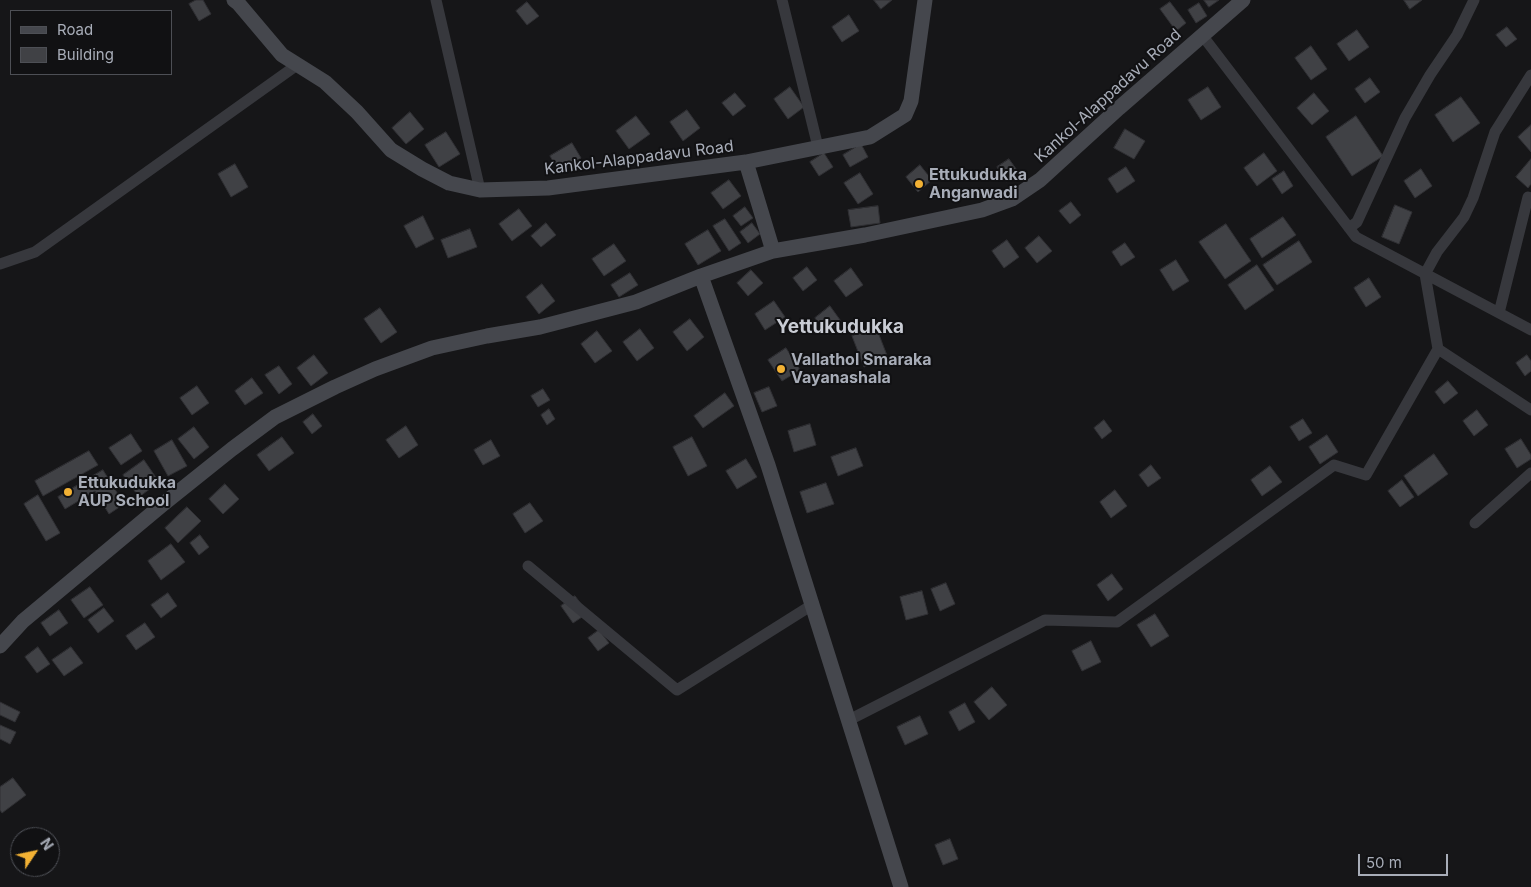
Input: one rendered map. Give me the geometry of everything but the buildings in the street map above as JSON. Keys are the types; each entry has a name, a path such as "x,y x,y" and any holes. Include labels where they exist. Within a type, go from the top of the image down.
{"main road":[{"name":"Kankol-Alappadavu Road","path":"234,0 282,56 325,82 357,112 391,150 449,183 480,190 548,188 746,162 773,251 865,235 982,210 1012,199 1040,180 1202,34 1243,0"},
{"path":"746,162 870,137 905,115 911,101 925,0"},
{"path":"0,646 23,621 232,449 275,418 335,387 432,348 540,327 636,302 701,276 773,251"},
{"path":"701,276 768,465 901,887"}],"street":[{"path":"436,0 480,190"},
{"path":"782,0 818,147"},
{"path":"1350,228 1357,222 1405,118 1457,34 1474,0"},
{"path":"1202,34 1356,238 1531,330"},
{"path":"0,264 35,252 297,65"},
{"path":"849,720 1045,620 1117,622 1334,465 1366,474 1438,350 1426,274 1437,252 1464,217 1473,198 1494,132 1531,75"},
{"path":"1499,313 1528,198"},
{"path":"1438,350 1531,410"},
{"path":"1474,523 1531,473"},
{"path":"528,566 677,690 812,605"}],"place":[{"name":"Ettukudukka Anganwadi","path":"919,184"},
{"name":"Vallathol Smaraka Vayanashala","path":"781,369"},
{"name":"Ettukudukka AUP School","path":"68,492"}],"district":[{"name":"Yettukudukka","path":"840,327"}]}
